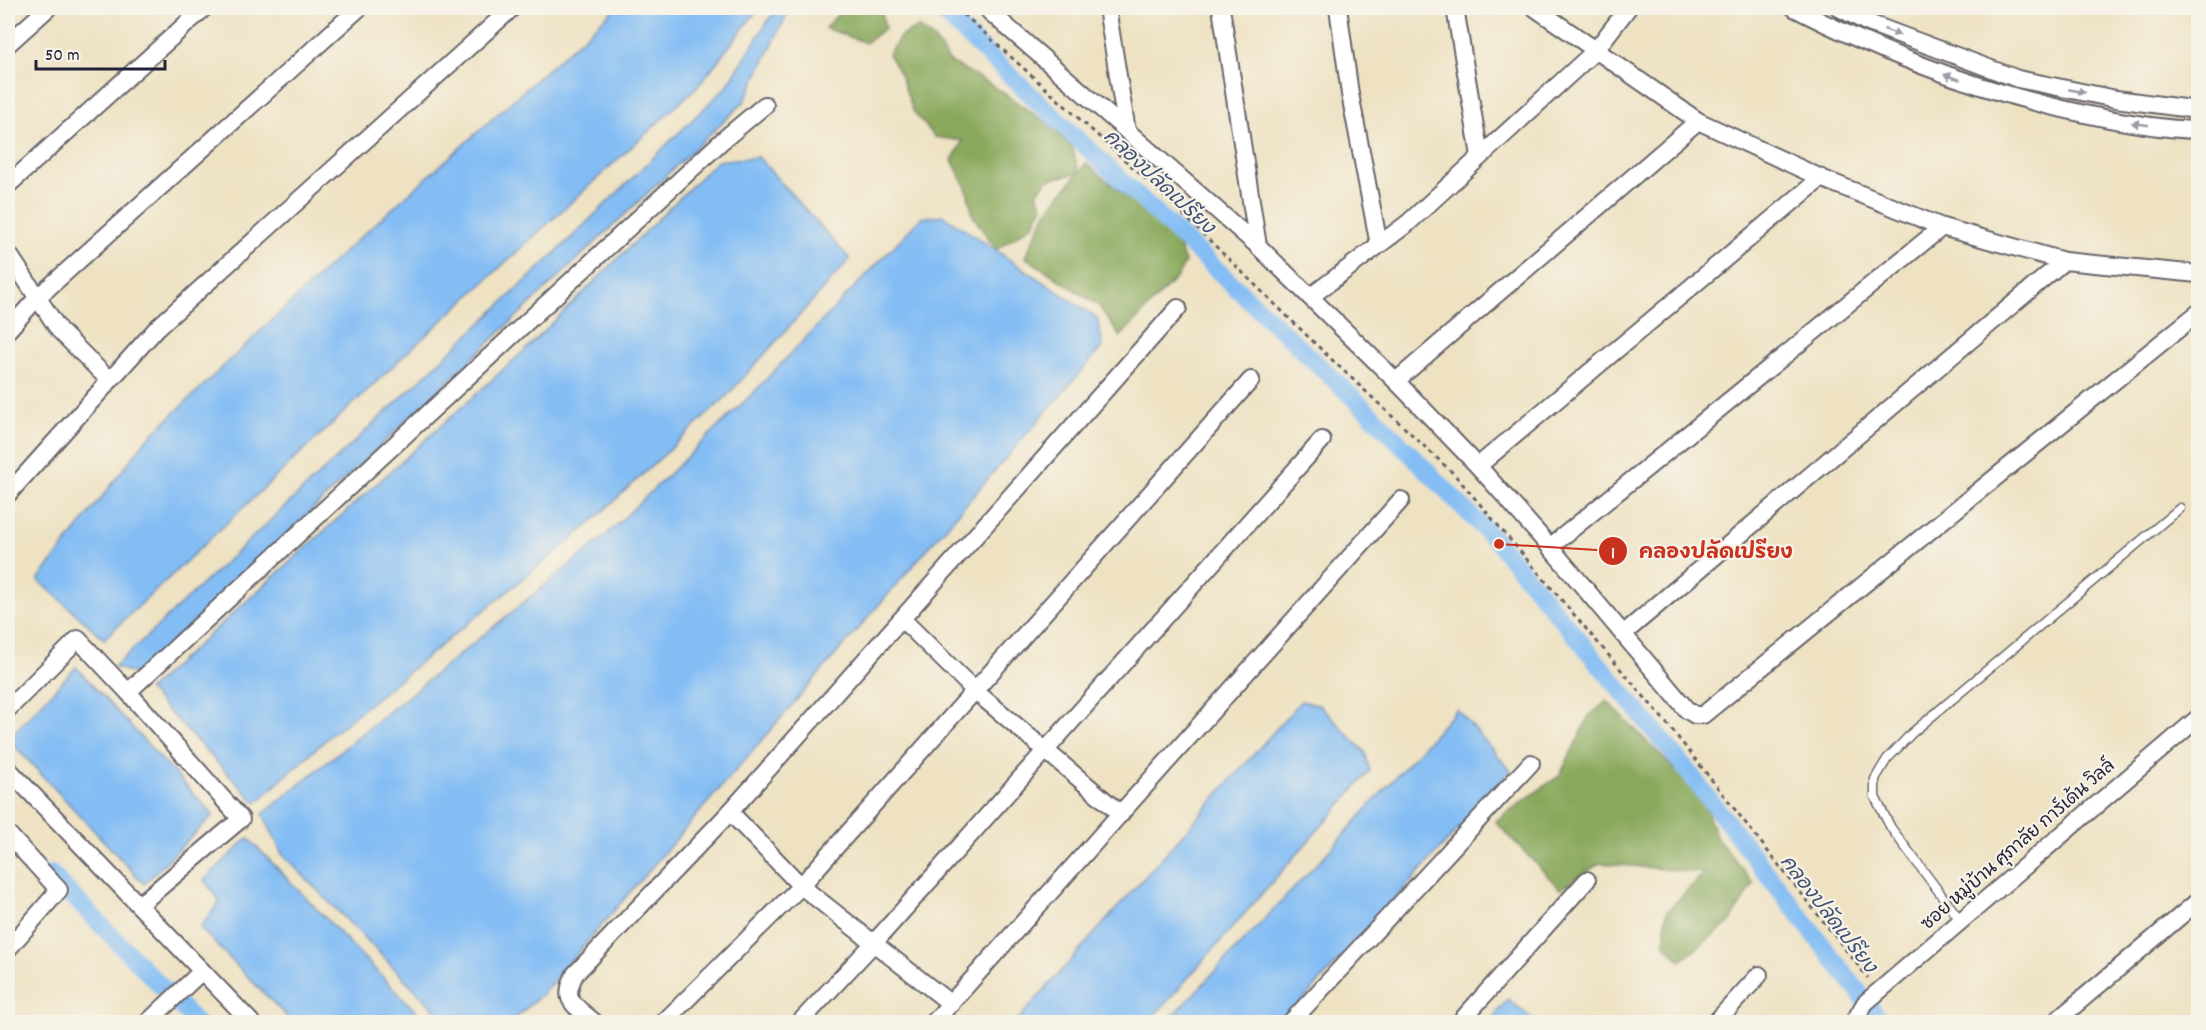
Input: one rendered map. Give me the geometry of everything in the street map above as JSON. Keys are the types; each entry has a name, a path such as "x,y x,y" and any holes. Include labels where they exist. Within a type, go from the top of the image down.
{"street":[{"path":"8,44 48,8"},
{"path":"8,185 204,8"},
{"path":"8,330 37,298 359,8"},
{"path":"989,8 990,12 1258,246 1396,381 1478,466 1688,710 1695,715 1702,715 2199,313"},
{"path":"1107,8 1127,131"},
{"path":"1221,8 1258,246"},
{"path":"1338,8 1350,94 1378,245"},
{"path":"1455,8 1480,156"},
{"path":"1534,8 1698,121 1821,178 1942,227 2064,261 2199,274"},
{"path":"1310,297 1408,223 1595,51 1628,8"},
{"path":"1794,8 1852,38 1938,73 2012,97 2105,119 2199,130"},
{"path":"1839,8 1870,15 2018,79 2116,99 2199,110"},
{"path":"8,494 156,328 502,11"},
{"path":"128,692 715,148 765,105"},
{"path":"1396,381 1698,121"},
{"path":"1478,466 1821,178"},
{"path":"1550,547 1942,227"},
{"path":"8,253 59,330 109,380"},
{"path":"1623,634 2064,261"},
{"path":"594,1023 570,1001 567,989 575,974 730,812 1178,308"},
{"path":"664,1023 801,886 1251,380"},
{"path":"800,1023 1322,440"},
{"path":"934,1023 1401,500"},
{"path":"902,619 975,691 1121,814"},
{"path":"8,709 78,639 241,819 139,905"},
{"name":"ซอย หมู่บ้าน ศุภาลัย การ์เด้น วิลล์","path":"1854,1023 1865,1002 2199,718"},
{"path":"1291,1023 1531,763"},
{"path":"8,769 139,905 198,975 250,1023"},
{"path":"730,812 801,886 951,1005"},
{"path":"8,834 59,890 8,949"},
{"path":"1460,1023 1587,880"},
{"path":"2057,1022 2199,901"},
{"path":"148,1023 198,975"},
{"path":"1716,1023 1759,975"}],"lane":[{"path":"1961,921 1891,828 1875,797 1875,779 1887,759 1912,733 2180,508"}],"path":[{"path":"957,8 1159,191 1329,357 1455,475 1669,726 1878,991"}],"green space":[{"path":"844,8 881,8 885,28 866,43 825,28"},
{"path":"918,27 933,38 950,62 990,84 1049,124 1072,147 1079,172 1086,163 1124,195 1152,213 1179,246 1185,262 1178,276 1120,337 1099,306 1025,257 1046,212 1078,173 1047,180 1037,193 1043,207 1034,224 996,250 973,216 967,190 952,160 963,141 935,137 913,111 900,74 888,54 901,36"},
{"path":"1607,701 1674,769 1697,784 1717,839 1754,883 1730,922 1681,961 1665,945 1667,911 1704,873 1600,863 1560,889 1495,821 1560,775 1589,716"}],"water":[{"path":"616,8 759,8 699,85 410,350 104,639 38,580 146,440 347,249"},
{"path":"783,8 790,8 744,102 137,675 114,667 547,261 727,86 771,16"},
{"path":"758,157 850,259 726,397 584,529 331,735 256,803 148,690 525,350 717,161"},
{"path":"943,215 1097,318 1103,346 542,994 511,1022 447,1022 282,854 263,814 603,538 752,394 921,218"},
{"path":"76,667 213,815 144,884 8,739"},
{"path":"1301,701 1319,705 1365,752 1370,771 1165,1004 1147,1022 1016,1022"},
{"path":"1457,709 1511,771 1283,1022 1167,1022 1329,851"},
{"path":"248,838 426,1022 292,1022 200,928 220,901 204,880"},
{"path":"1508,999 1536,1022 1489,1022"}],"waterway":[{"name":"คลองปลัดเปรียง","path":"938,8 1380,423 1499,544 1686,769 1882,1022"},
{"path":"51,874 196,1022"}],"place":[{"name":"คลองปลัดเปรียง","path":"1499,544"}]}
